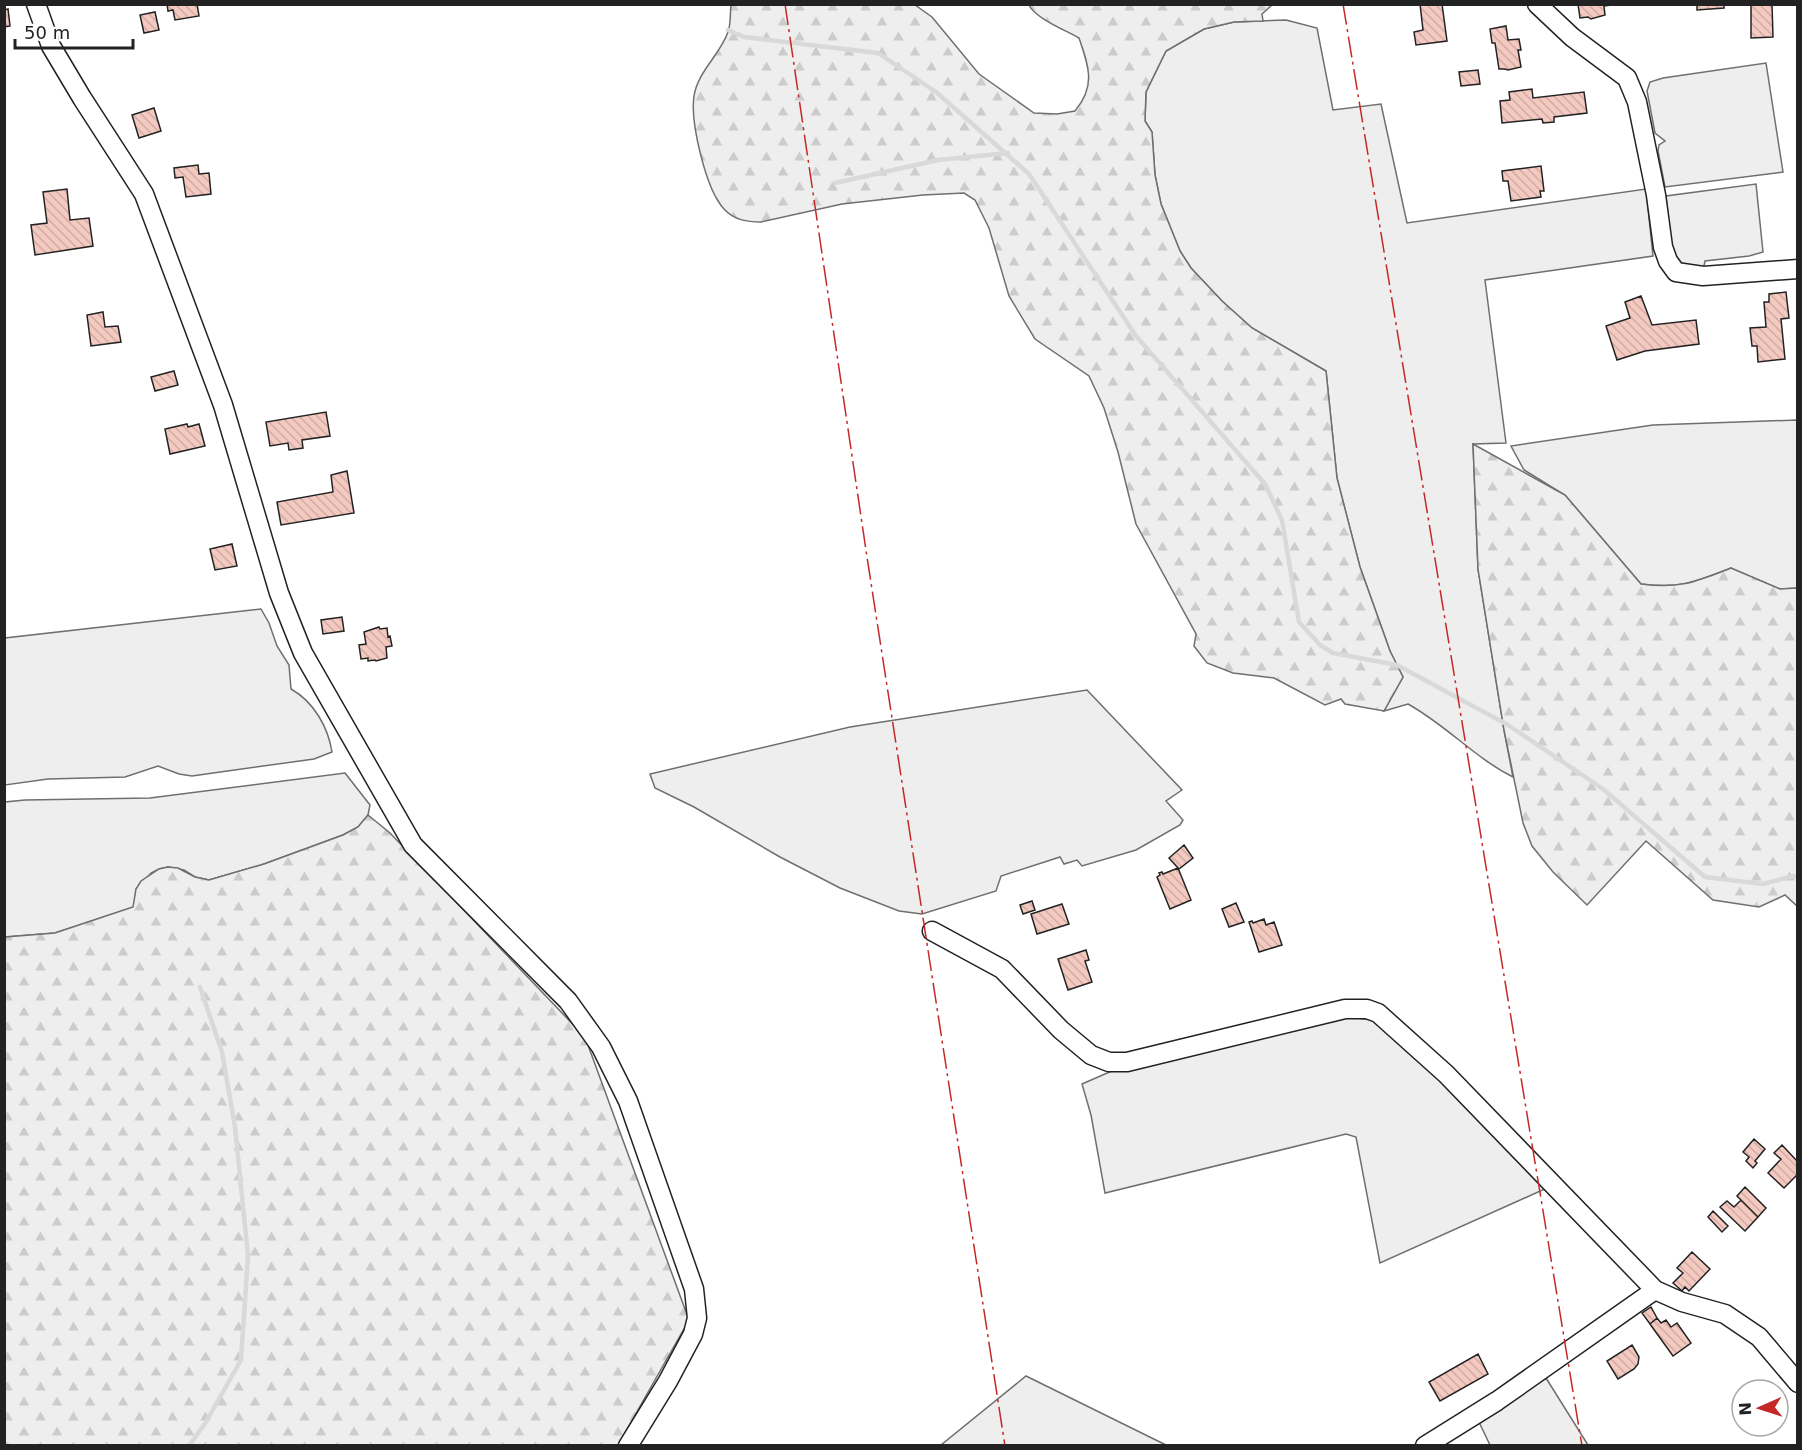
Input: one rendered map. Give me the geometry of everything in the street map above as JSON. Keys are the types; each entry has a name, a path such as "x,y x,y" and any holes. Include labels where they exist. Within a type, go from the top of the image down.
{"street":[{"path":"36,4 51,46 144,194 223,405 279,593 303,653 413,845 568,1001 601,1047 628,1101 694,1289 697,1318 693,1334 668,1381 628,1446"},
{"path":"1537,4 1572,37 1627,78 1637,102 1656,195 1663,247 1668,261 1676,272 1703,276 1797,269"},
{"path":"932,930 1002,969 1061,1030 1091,1055 1109,1062 1127,1062 1345,1009 1366,1009 1378,1013 1446,1074 1655,1290 1682,1302 1725,1314 1758,1337 1797,1383"},
{"path":"1425,1446 1497,1401 1655,1290"}],"green space":[{"path":"731,5 915,5 932,17 979,74 1034,113 1057,114 1075,111 1082,102 1089,76 1086,58 1079,38 1037,15 1029,5 1272,5 1262,14 1263,21 1234,22 1204,29 1166,51 1146,92 1145,121 1152,132 1155,175 1161,204 1180,251 1191,268 1252,328 1326,371 1337,478 1360,567 1390,651 1403,677 1384,711 1345,704 1341,699 1325,705 1274,678 1233,673 1207,663 1194,646 1196,634 1136,524 1118,452 1104,408 1089,376 1035,339 1009,296 989,228 975,200 964,193 923,195 842,204 761,222 741,220 724,209 717,200 706,172 697,138 693,108 696,87 728,32"},
{"path":"1286,20 1317,28 1333,110 1381,104 1407,223 1646,189 1653,256 1485,280 1506,443 1473,444 1478,569 1513,777 1486,761 1422,712 1408,704 1384,711 1403,677 1390,651 1360,567 1337,478 1326,371 1252,328 1222,301 1191,268 1180,251 1161,204 1155,175 1152,132 1145,121 1146,92 1166,51 1204,29 1234,22"},
{"path":"1766,63 1783,172 1665,187 1658,151 1659,145 1665,141 1655,133 1647,91 1650,82 1663,78"},
{"path":"1756,184 1763,252 1749,256 1705,261 1703,271 1678,264 1671,247 1666,196"},
{"path":"1797,420 1797,588 1780,589 1731,568 1678,585 1641,584 1565,495 1524,470 1511,446 1653,425"},
{"path":"1473,444 1565,495 1641,584 1677,585 1731,568 1780,589 1797,588 1797,906 1785,895 1759,907 1713,900 1646,841 1587,905 1553,872 1532,846 1523,823 1504,730 1478,569"},
{"path":"261,609 277,646 289,665 291,689 307,701 319,716 332,752 314,759 192,776 158,766 125,777 48,779 5,785 5,638"},
{"path":"1087,690 1182,790 1166,801 1183,820 1180,825 1136,850 1082,866 1077,860 1064,864 1060,857 1001,876 996,891 922,914 899,911 840,888 780,857 694,807 655,788 650,774 850,727"},
{"path":"345,773 370,805 368,815 358,827 343,835 264,864 209,880 195,877 184,870 168,867 159,869 151,873 136,889 134,907 55,933 5,937 5,802 150,798"},
{"path":"368,815 390,833 585,1037 689,1320 618,1445 5,1446 5,937 55,933 133,907 136,889 141,881 159,869 178,868 195,877 209,880 264,864 343,835 358,827"},
{"path":"1349,1017 1371,1020 1394,1035 1547,1188 1380,1263 1356,1137 1346,1134 1105,1193 1091,1115 1082,1084 1121,1067"},
{"path":"1026,1376 1166,1445 941,1445"},
{"path":"1546,1378 1588,1445 1490,1445 1479,1422"}],"building":[{"path":"167,4 197,4 199,16 175,20 173,10 168,11"},
{"path":"1420,4 1442,4 1447,41 1416,45 1414,32 1423,30"},
{"path":"1578,4 1612,5 1604,6 1605,15 1591,19 1580,18"},
{"path":"1697,4 1724,4 1724,8 1697,10"},
{"path":"1751,4 1772,4 1773,37 1751,38"},
{"path":"8,9 10,26 4,27 4,10"},
{"path":"155,12 159,30 144,33 140,15"},
{"path":"1506,26 1508,40 1519,39 1521,50 1518,50 1521,67 1508,70 1499,69 1495,43 1492,43 1490,29"},
{"path":"1478,70 1480,84 1461,86 1459,72"},
{"path":"1532,89 1533,98 1584,92 1587,113 1554,117 1554,122 1543,123 1542,119 1502,123 1500,101 1510,100 1509,92"},
{"path":"154,108 161,131 139,138 132,115"},
{"path":"198,165 199,174 209,173 211,194 186,197 183,177 175,178 174,168"},
{"path":"1541,166 1544,191 1540,191 1541,197 1511,201 1508,181 1503,181 1502,171"},
{"path":"67,189 70,220 89,218 93,246 35,255 31,225 47,223 43,192"},
{"path":"1786,292 1789,318 1781,319 1785,359 1758,362 1757,346 1752,346 1750,328 1766,327 1764,302 1769,302 1769,294"},
{"path":"1641,296 1652,325 1696,320 1699,344 1645,351 1617,360 1606,326 1630,318 1625,302"},
{"path":"103,312 105,327 118,326 121,342 91,346 87,315"},
{"path":"174,371 178,385 155,391 151,377"},
{"path":"326,412 330,436 302,440 303,448 289,450 288,443 270,446 266,422"},
{"path":"187,424 188,427 199,424 205,446 170,454 165,429"},
{"path":"347,471 354,513 281,525 277,502 333,492 331,475"},
{"path":"232,544 237,566 215,570 210,549"},
{"path":"342,617 344,631 323,634 321,620"},
{"path":"379,627 380,629 387,628 388,637 390,636 392,646 386,647 387,658 376,661 368,661 368,658 361,659 359,645 366,644 364,632"},
{"path":"1184,845 1193,858 1179,869 1169,858"},
{"path":"1178,868 1191,900 1170,909 1157,877 1159,873 1163,874"},
{"path":"1032,901 1035,910 1023,914 1020,905"},
{"path":"1236,903 1244,922 1229,927 1222,909"},
{"path":"1062,904 1069,924 1037,934 1031,914"},
{"path":"1264,919 1266,925 1274,922 1282,945 1259,952 1249,922"},
{"path":"1086,950 1089,960 1085,961 1092,982 1068,990 1058,959"},
{"path":"1754,1139 1765,1149 1755,1161 1757,1163 1753,1168 1746,1161 1749,1157 1743,1152"},
{"path":"1782,1145 1798,1162 1798,1174 1784,1188 1768,1173 1781,1159 1774,1153"},
{"path":"1745,1187 1766,1208 1758,1217 1737,1196"},
{"path":"1741,1200 1758,1217 1745,1231 1720,1207 1727,1201 1734,1207"},
{"path":"1713,1211 1728,1226 1722,1232 1708,1217"},
{"path":"1692,1252 1710,1269 1689,1291 1685,1287 1682,1291 1673,1283 1683,1273 1677,1268"},
{"path":"1651,1307 1657,1318 1650,1324 1642,1313"},
{"path":"1657,1318 1661,1323 1666,1320 1671,1327 1677,1323 1691,1343 1673,1356 1650,1324"},
{"path":"1632,1345 1639,1357 1638,1364 1618,1379 1607,1361"},
{"path":"1478,1354 1488,1374 1440,1401 1429,1382"}],"waterway":[{"path":"728,30 744,37 878,53 936,92 1029,174 1136,336 1265,484 1282,520 1299,622 1320,645 1333,653 1397,665 1508,725 1603,789 1705,877 1763,884 1793,876 1798,878"},
{"path":"835,183 938,160 1008,153"},
{"path":"189,1446 206,1422 241,1360 248,1256 235,1127 222,1052 200,987"}],"power":[{"path":"785,4 867,557 1005,1446"},
{"path":"1343,4 1582,1446"}]}
